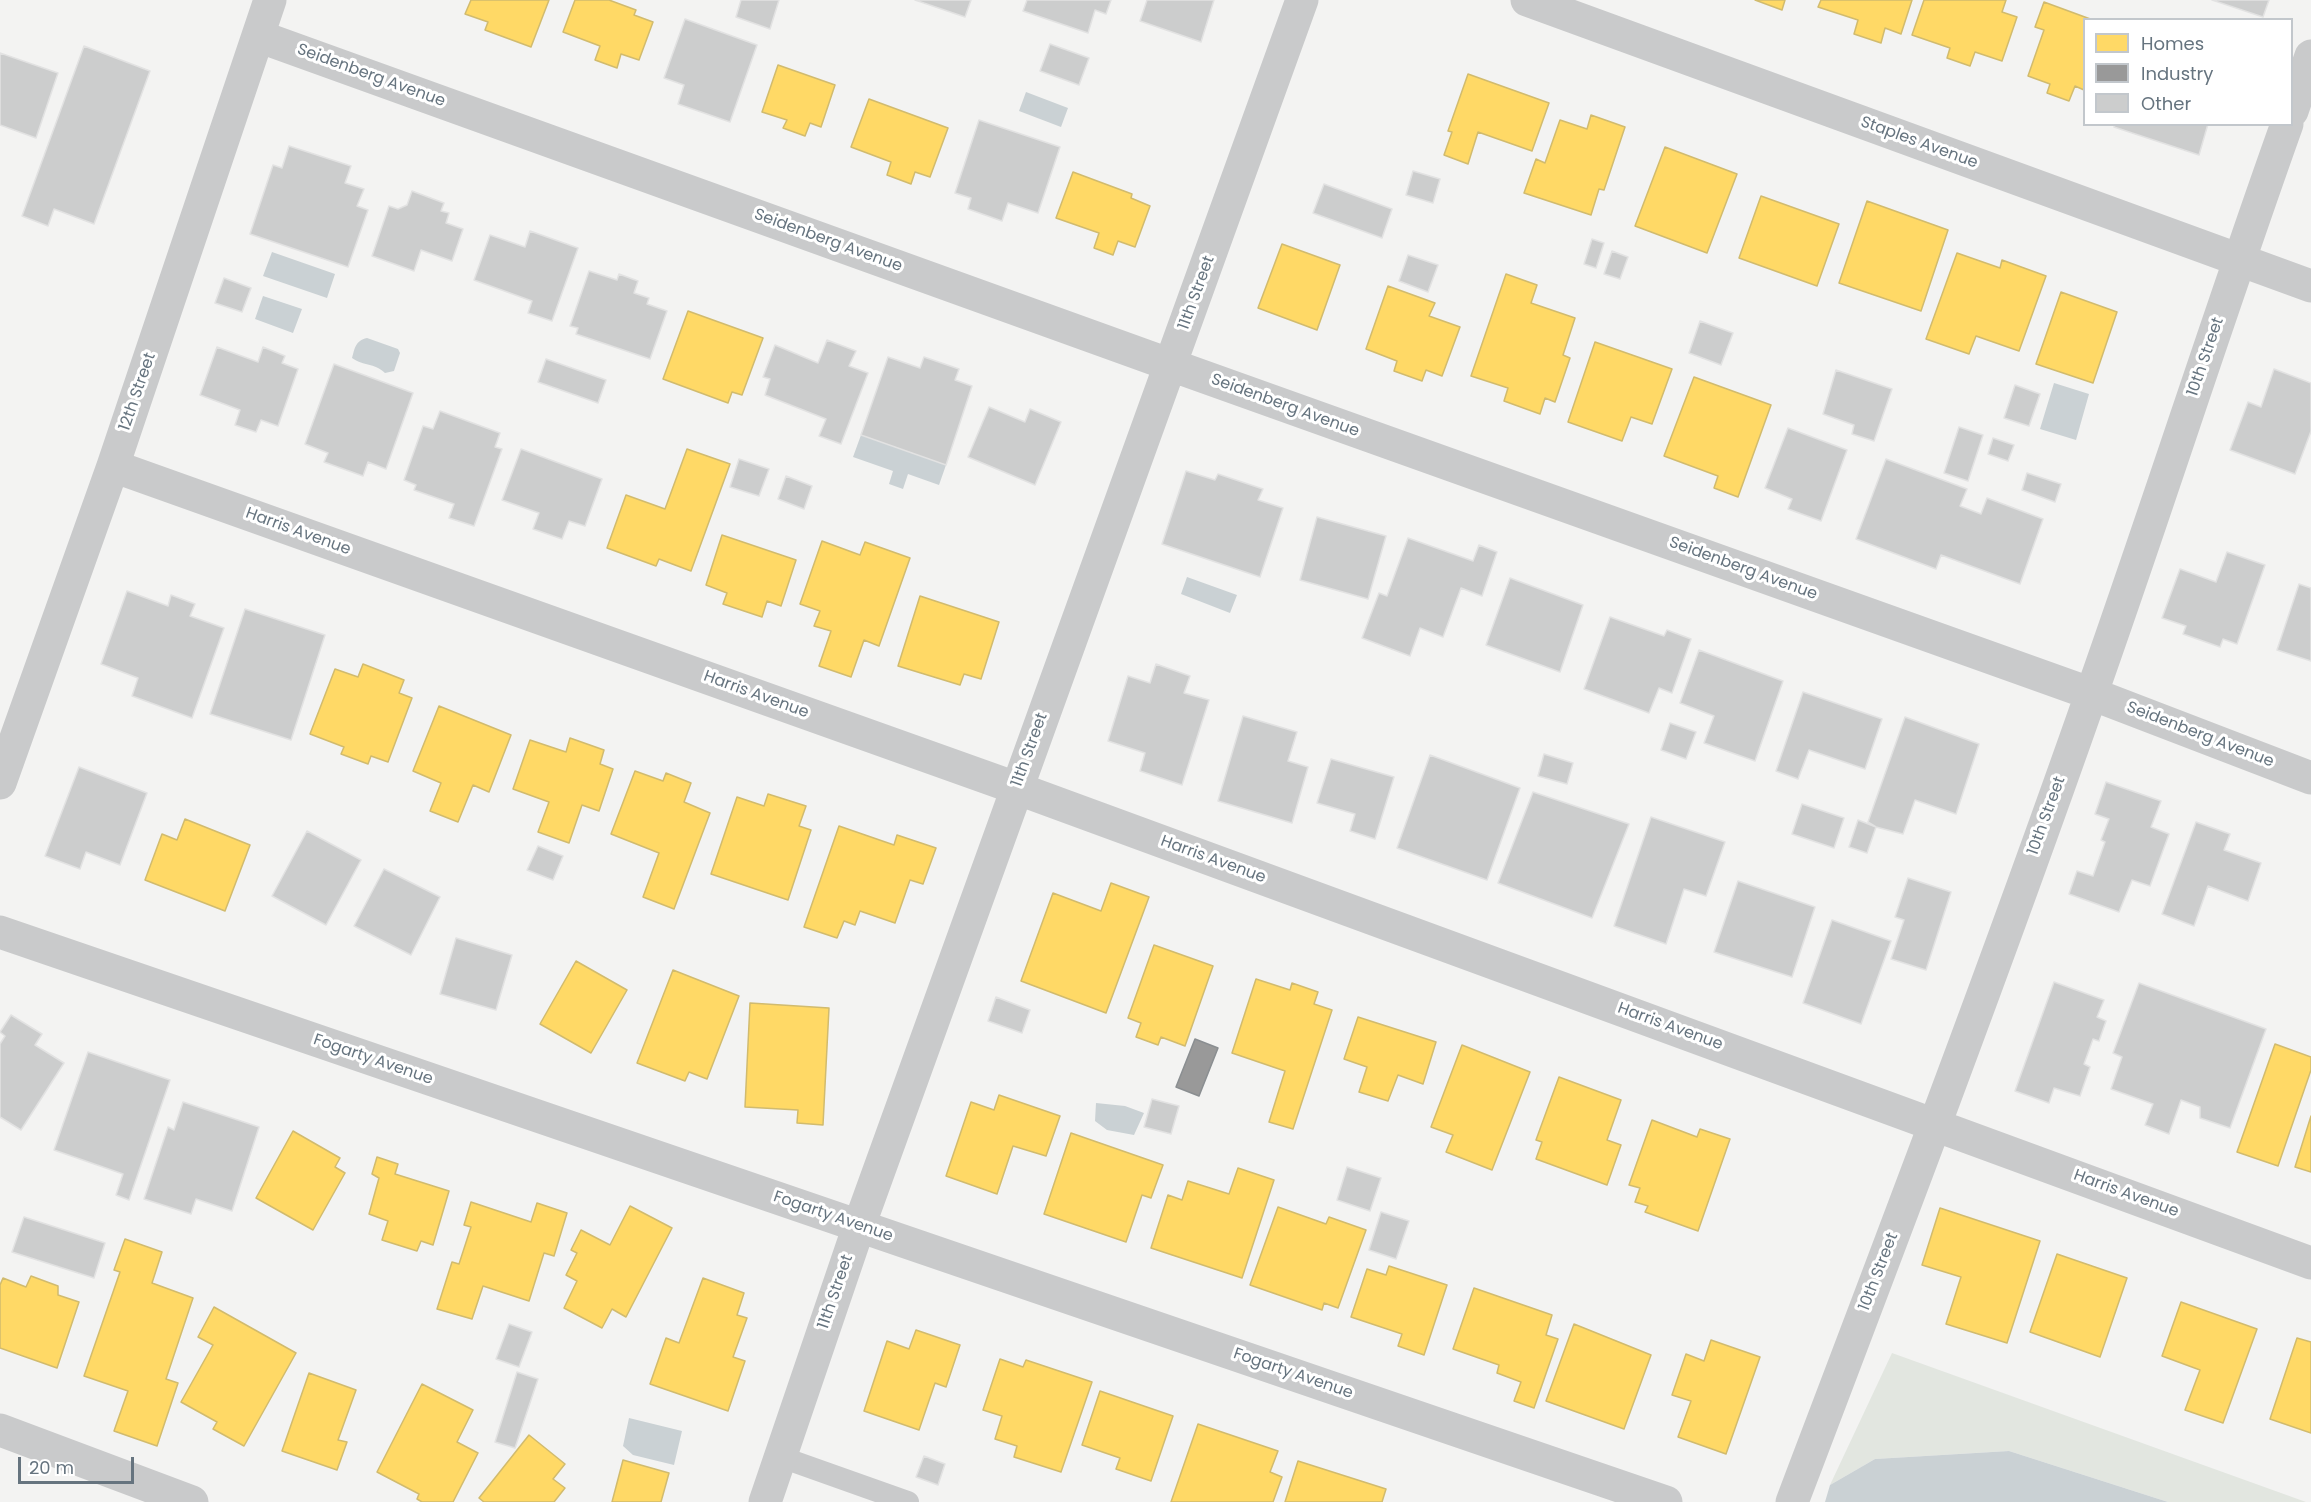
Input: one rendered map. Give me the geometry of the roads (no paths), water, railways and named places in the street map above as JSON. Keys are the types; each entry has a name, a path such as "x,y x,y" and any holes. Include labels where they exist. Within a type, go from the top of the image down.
{"street":[{"name":"12th Street","path":"0,783 113,466 270,0"},
{"name":"11th Street","path":"765,1502 859,1226 1302,0"},
{"name":"Staples Avenue","path":"1527,0 2311,286"},
{"name":"Seidenberg Avenue","path":"258,36 2092,694 2311,778"},
{"path":"2293,108 2311,56"},
{"name":"10th Street","path":"1792,1502 1935,1124 2092,694 2286,126"},
{"name":"Harris Avenue","path":"113,466 1016,788 2311,1263"},
{"name":"Fogarty Avenue","path":"0,932 1666,1502"},
{"path":"0,1430 192,1502"}],"lane":[{"path":"781,1457 909,1502"}]}
